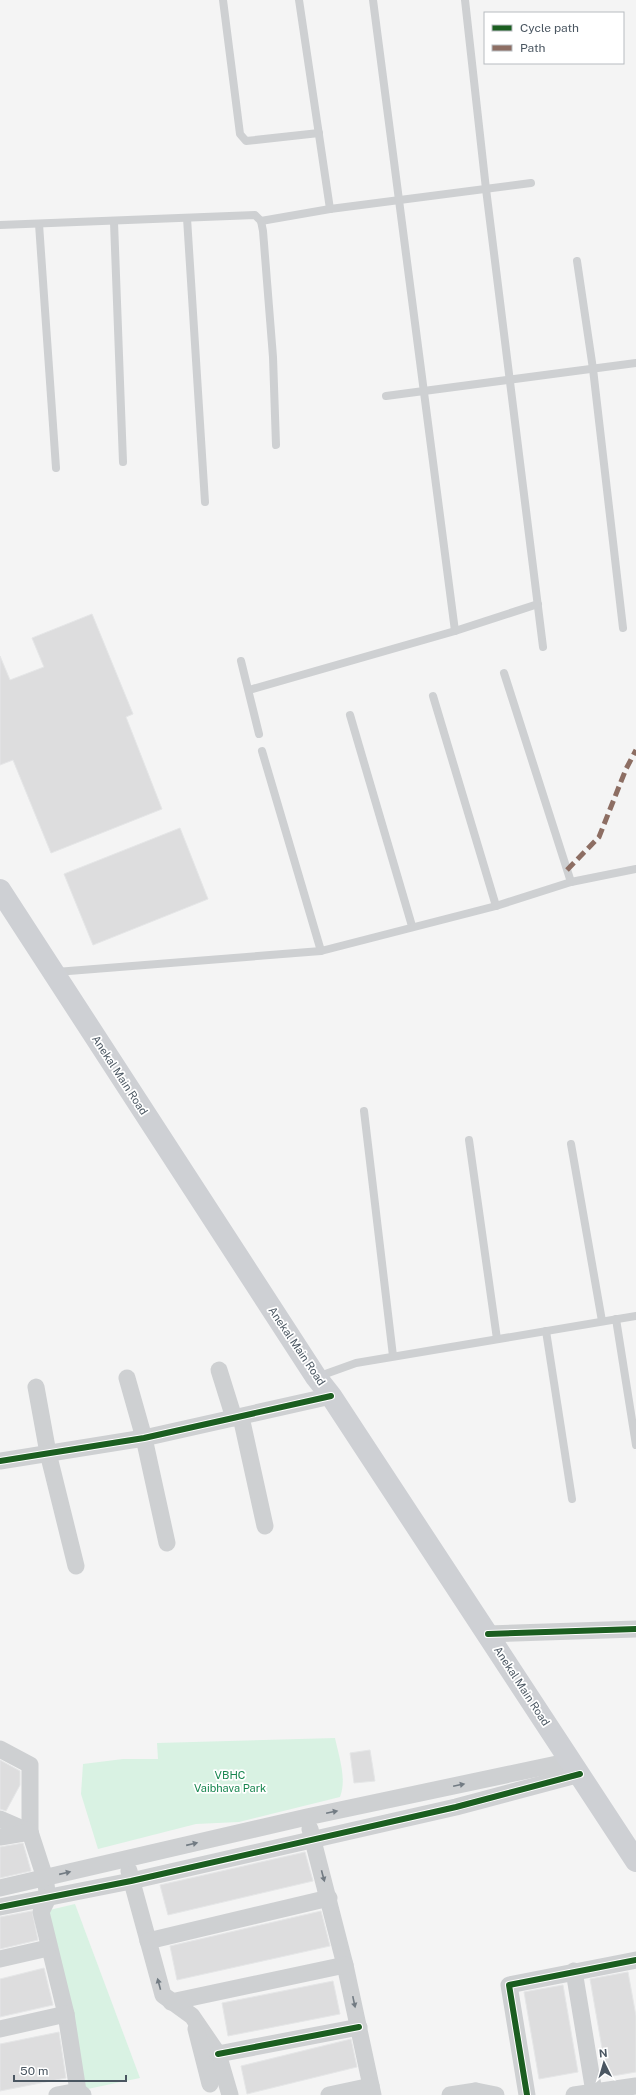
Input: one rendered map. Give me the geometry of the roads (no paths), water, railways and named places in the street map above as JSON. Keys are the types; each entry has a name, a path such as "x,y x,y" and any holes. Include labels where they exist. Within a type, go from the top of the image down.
{"main road":[{"name":"Anekal Main Road","path":"0,890 316,1377 332,1396 576,1767 636,1861"}],"street":[{"path":"219,1370 237,1418 265,1526"},
{"path":"127,1378 144,1438 167,1543"},
{"path":"36,1387 48,1453 76,1566"},
{"path":"0,1461 144,1438 332,1396"},
{"path":"488,1634 636,1629"},
{"path":"0,1749 30,1765 30,1832 45,1878 48,1898 40,1912 66,2014 80,2093 57,2095"},
{"path":"0,1888 307,1817 576,1767"},
{"path":"0,1907 131,1881 313,1838 456,1807 576,1767"},
{"path":"307,1817 345,1965 372,2091 329,2095"},
{"path":"0,1820 30,1832"},
{"path":"0,1836 30,1832"},
{"path":"126,1859 163,1996 192,2016 218,2054 230,2095"},
{"path":"148,1941 329,1898"},
{"path":"0,1959 48,1948"},
{"path":"528,2095 509,1985 636,1960"},
{"path":"171,2002 345,1965"},
{"path":"574,1971 594,2092"},
{"path":"0,2029 66,2014"},
{"path":"192,2016 210,2084"},
{"path":"218,2054 359,2027"},
{"path":"574,2095 636,2086"},
{"path":"450,2095 476,2093 496,2095"}],"lane":[{"path":"223,0 240,134 246,141 319,133"},
{"path":"299,0 330,210"},
{"path":"373,0 455,631"},
{"path":"464,0 509,379 543,647"},
{"path":"261,221 400,200 531,183"},
{"path":"0,225 114,222 255,215 261,221 273,357 276,445"},
{"path":"187,218 205,502"},
{"path":"114,222 123,462"},
{"path":"39,224 56,468"},
{"path":"577,261 593,369 623,628"},
{"path":"386,396 636,363"},
{"path":"249,690 455,631 538,604"},
{"path":"241,661 259,734"},
{"path":"504,672 571,882"},
{"path":"433,696 496,906"},
{"path":"350,715 412,926"},
{"path":"262,751 321,951"},
{"path":"53,972 321,951 412,926 496,906 571,882 636,869"},
{"path":"364,1111 393,1356"},
{"path":"469,1140 497,1339"},
{"path":"571,1144 602,1321"},
{"path":"316,1377 356,1362 636,1316"},
{"path":"616,1319 636,1445"},
{"path":"546,1332 572,1499"}],"park label":[{"name":"VBHC Vaibhava Park","path":"230,1781"}]}
